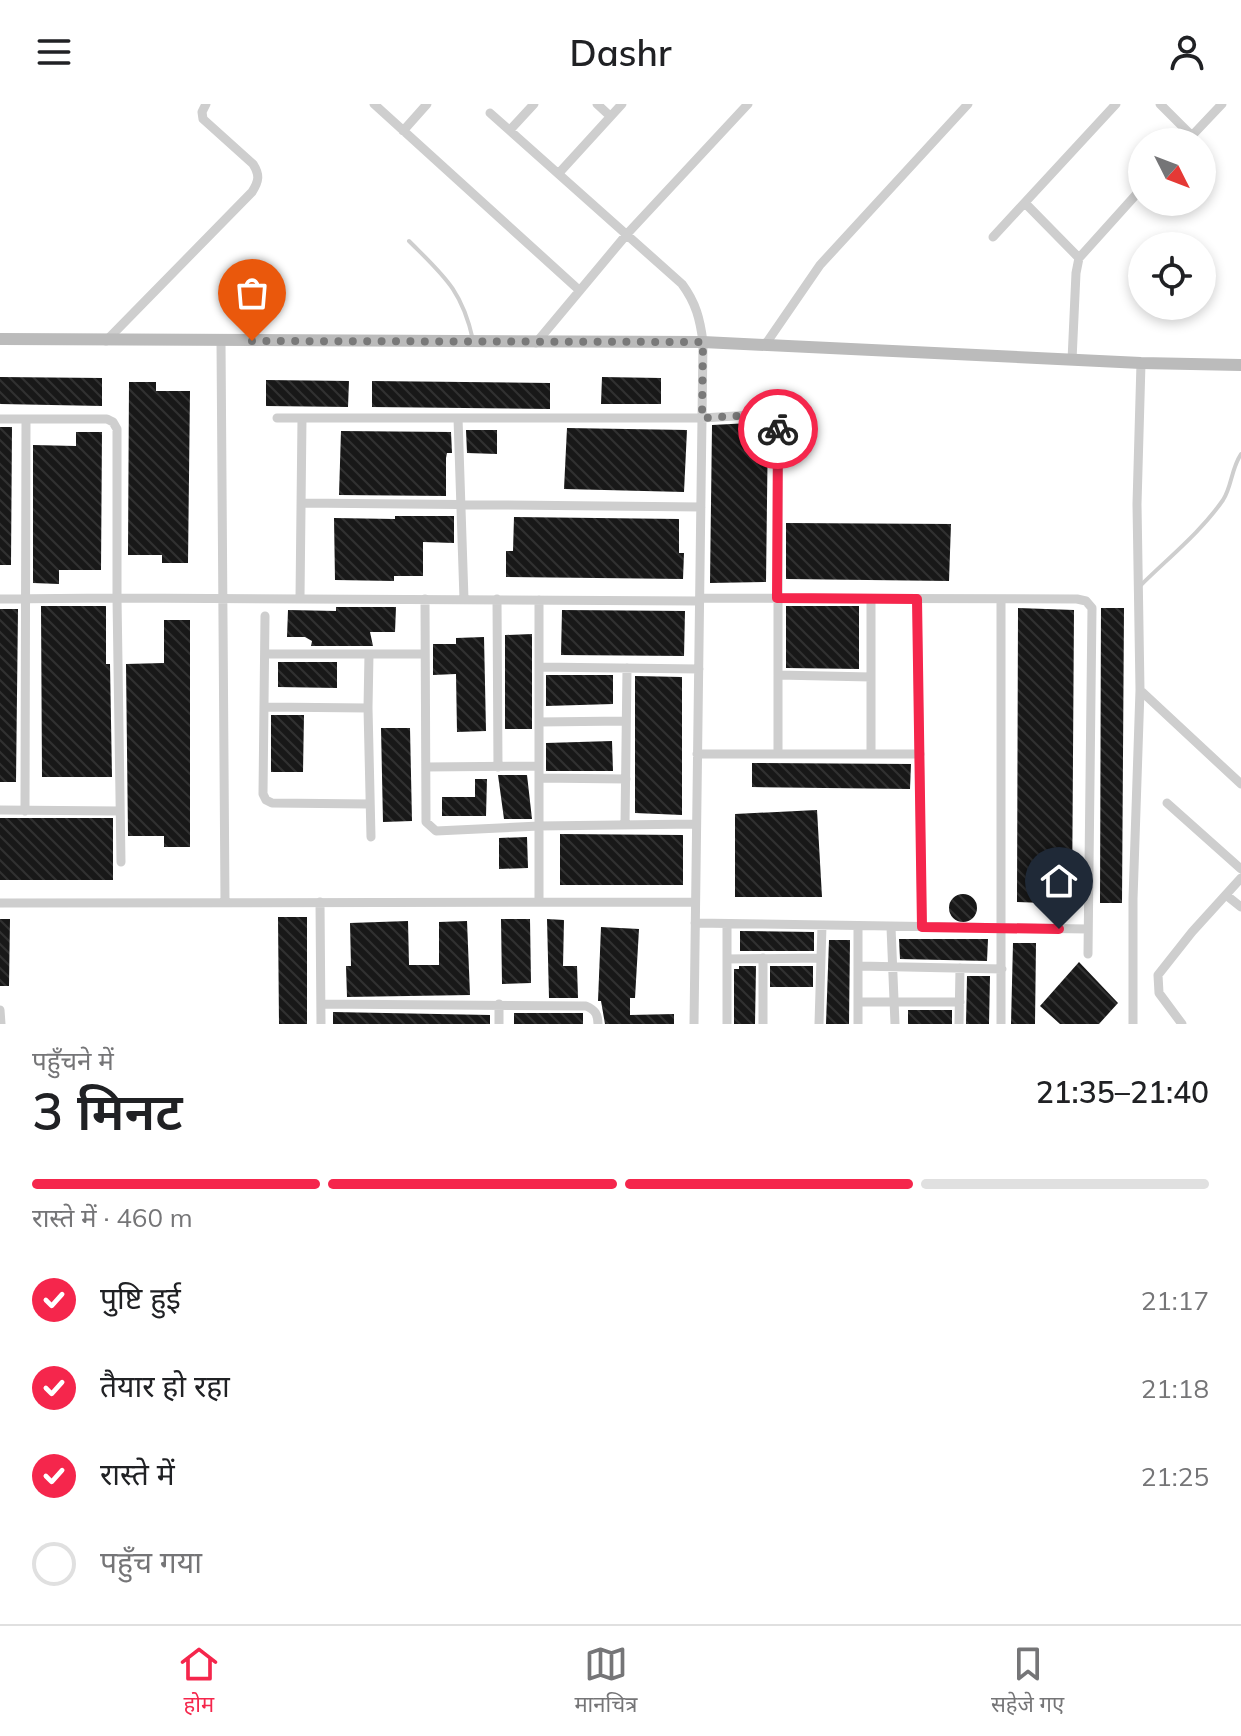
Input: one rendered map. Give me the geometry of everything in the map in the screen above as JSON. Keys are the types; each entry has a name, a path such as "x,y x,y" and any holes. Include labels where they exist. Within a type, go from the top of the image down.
{"main road":[{"path":"0,339 703,342 1241,365"}],"street":[{"path":"106,341 252,192 258,182 259,173 253,164 203,119 206,104"},
{"path":"374,104 579,290"},
{"path":"403,131 427,104"},
{"path":"510,130 534,104"},
{"path":"597,104 610,116"},
{"path":"559,173 622,104"},
{"path":"536,343 627,234 748,104"},
{"path":"765,345 820,265 968,104"},
{"path":"993,237 1116,104"},
{"path":"1160,104 1180,128"},
{"path":"1199,128 1222,104"},
{"path":"490,113 682,284 694,301 703,342 694,1024"},
{"path":"1025,203 1079,258"},
{"path":"1072,360 1079,258 1128,203"},
{"path":"221,341 225,902"},
{"path":"1133,1024 1133,899 1140,690 1137,504 1141,363"},
{"path":"277,418 775,416 778,422 778,754"},
{"path":"300,598 302,418"},
{"path":"458,418 464,599"},
{"path":"0,419 107,419 117,429 121,862"},
{"path":"25,811 26,419"},
{"path":"301,503 701,507"},
{"path":"0,599 777,598 1086,601 1092,608 1088,954"},
{"path":"425,599 426,822 429,827 436,831 696,824"},
{"path":"497,599 498,767"},
{"path":"871,599 871,754"},
{"path":"917,599 922,927"},
{"path":"1001,599 1001,1024"},
{"path":"539,600 539,902"},
{"path":"265,616 263,794 266,800 272,803 370,804"},
{"path":"266,654 425,654"},
{"path":"369,654 371,837"},
{"path":"539,667 699,669"},
{"path":"625,825 627,668"},
{"path":"778,675 871,677"},
{"path":"1140,690 1241,784"},
{"path":"265,707 368,708"},
{"path":"539,722 626,721"},
{"path":"697,754 920,754"},
{"path":"426,767 539,766"},
{"path":"539,778 626,779"},
{"path":"1167,803 1241,869"},
{"path":"0,810 120,811"},
{"path":"1182,1024 1159,993 1158,975 1241,878"},
{"path":"1226,895 1241,907"},
{"path":"320,902 321,1024"},
{"path":"0,903 695,902"},
{"path":"695,923 1088,929"},
{"path":"727,924 727,1024"},
{"path":"819,1024 822,925"},
{"path":"858,926 858,1024"},
{"path":"891,927 895,1024"},
{"path":"763,958 763,1024"},
{"path":"727,959 821,958"},
{"path":"858,966 1002,969"},
{"path":"959,1024 960,968"},
{"path":"858,1002 960,1002"},
{"path":"321,1004 586,1006 598,1015 598,1024"},
{"path":"499,1004 499,1024"},
{"path":"0,1010 1,1024"}],"lane":[{"path":"409,241 450,282 460,297 467,312 473,342"},
{"path":"1138,588 1215,511 1226,496 1233,468 1241,454"}],"building":[{"path":"0,377 102,378 102,406 0,404"},
{"path":"602,377 661,378 661,404 601,404"},
{"path":"266,380 349,381 348,407 266,406"},
{"path":"372,381 550,383 550,409 372,407"},
{"path":"129,382 156,382 156,391 190,391 188,563 162,563 162,555 128,555"},
{"path":"768,422 766,582 710,583 712,425"},
{"path":"0,427 12,427 11,565 0,565"},
{"path":"567,428 687,430 684,492 564,489"},
{"path":"466,430 497,430 497,454 467,453"},
{"path":"341,431 451,432 452,453 447,453 446,458 446,496 339,495"},
{"path":"76,432 102,432 101,570 59,570 59,584 33,583 33,445 76,446"},
{"path":"395,516 454,516 454,543 423,542 423,576 394,576 394,581 335,580 334,518 395,519"},
{"path":"514,517 679,519 679,553 684,553 683,579 506,577 506,551 513,551"},
{"path":"786,523 951,524 949,581 786,579"},
{"path":"41,606 106,606 112,777 42,777"},
{"path":"786,606 859,606 859,669 786,668"},
{"path":"336,607 396,607 395,632 370,632 373,646 311,646 312,641 305,637 287,637 288,610 336,611"},
{"path":"1018,608 1074,610 1072,904 1017,902"},
{"path":"1101,608 1124,608 1122,903 1100,903"},
{"path":"0,609 18,609 16,782 0,782"},
{"path":"562,610 685,611 684,656 561,655"},
{"path":"164,620 190,620 190,847 164,847 164,836 128,836 126,664 164,663"},
{"path":"532,634 532,729 505,729 505,635"},
{"path":"484,637 486,731 457,732 456,674 433,675 433,644 456,644 456,638"},
{"path":"278,662 337,662 337,688 278,687"},
{"path":"546,675 613,675 613,704 546,706"},
{"path":"635,676 682,677 682,815 635,813"},
{"path":"271,715 304,715 303,772 271,772"},
{"path":"381,728 410,728 412,821 383,822"},
{"path":"612,741 613,771 546,771 546,743"},
{"path":"752,763 911,764 910,789 752,787"},
{"path":"498,775 527,775 532,819 504,819"},
{"path":"475,779 487,779 486,816 442,816 442,797 475,797"},
{"path":"817,810 822,897 735,897 735,814"},
{"path":"0,818 113,818 113,880 0,880"},
{"path":"560,834 683,835 683,885 560,885"},
{"path":"527,837 528,868 499,869 499,838"},
{"path":"963,894 973,898 977,908 973,918 963,922 953,918 949,908 953,898"},
{"path":"278,917 307,917 307,1024 279,1024"},
{"path":"0,919 10,919 9,986 0,986"},
{"path":"501,919 530,919 531,983 502,984"},
{"path":"547,919 564,920 563,966 577,966 578,998 549,998"},
{"path":"408,921 409,965 439,965 439,922 467,921 470,995 347,997 346,966 351,966 350,923"},
{"path":"601,927 639,929 635,998 630,998 630,1015 674,1014 674,1024 605,1024 601,1001 598,1001"},
{"path":"740,931 814,932 814,951 740,951"},
{"path":"899,939 988,939 987,961 900,959"},
{"path":"829,940 850,940 849,1024 826,1024"},
{"path":"1013,943 1036,943 1035,1024 1011,1024"},
{"path":"1079,962 1118,1003 1099,1024 1060,1024 1040,1006"},
{"path":"739,966 756,966 755,1024 734,1024 734,969 739,969"},
{"path":"770,966 813,966 813,987 770,987"},
{"path":"967,976 990,976 989,1024 966,1024"},
{"path":"908,1010 952,1010 952,1024 908,1024"},
{"path":"333,1012 490,1015 490,1024 333,1024"},
{"path":"514,1013 583,1013 583,1024 514,1024"}],"way so far":[{"path":"252,341 703,342 702,418 769,414 775,416 778,429"}],"route":[{"path":"778,429 777,598 917,599 922,927 1059,929"}]}
